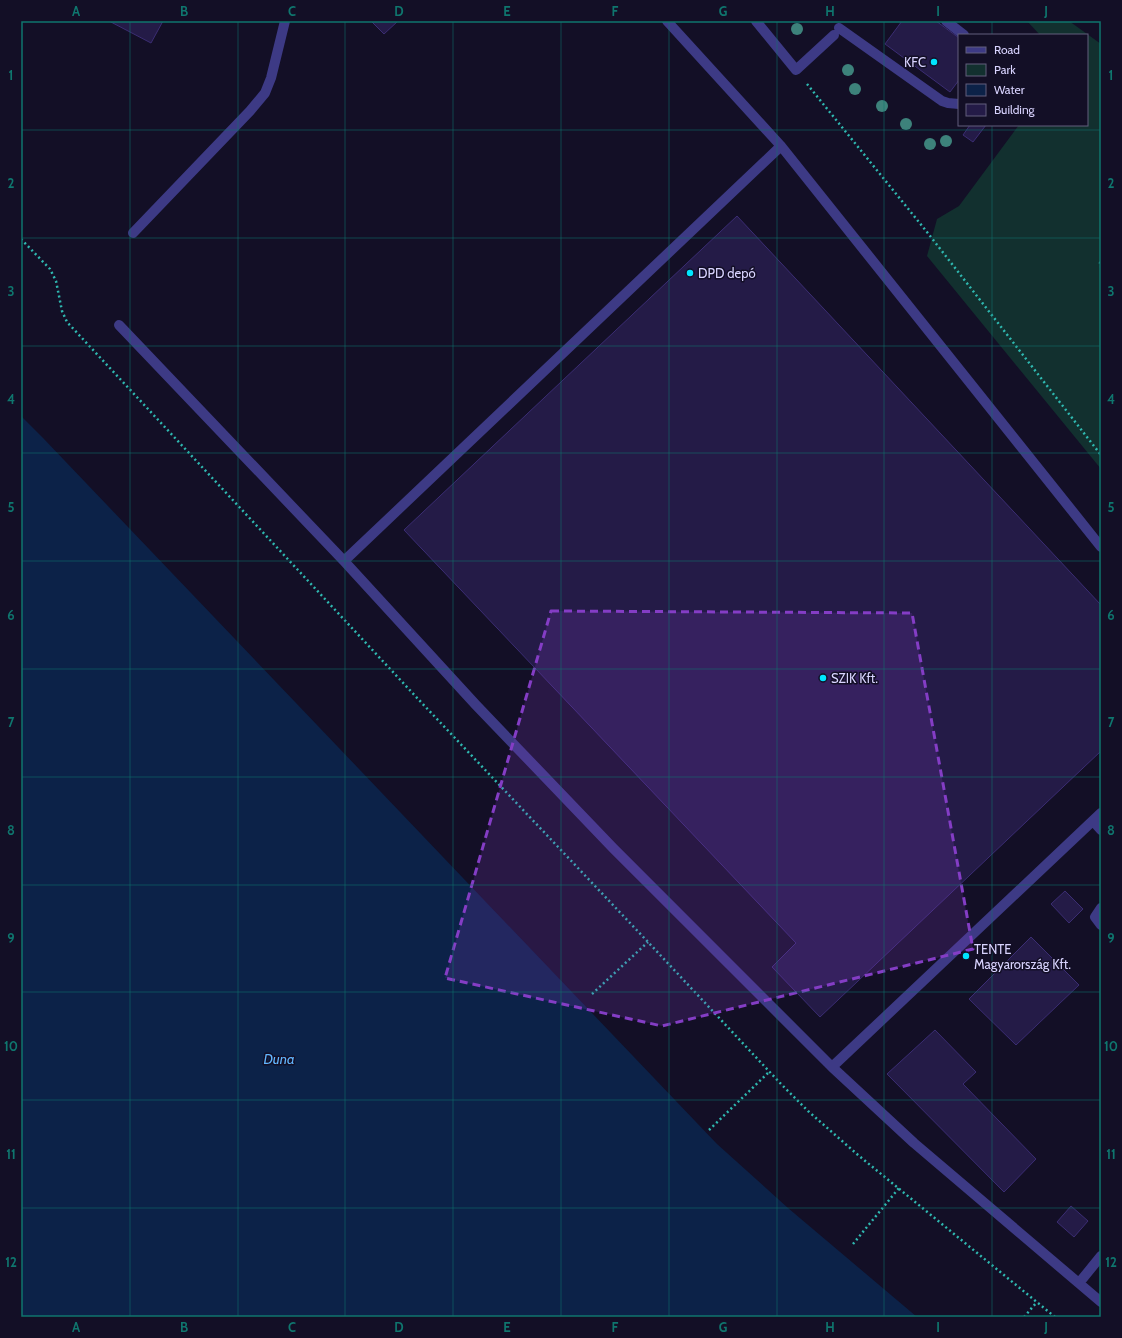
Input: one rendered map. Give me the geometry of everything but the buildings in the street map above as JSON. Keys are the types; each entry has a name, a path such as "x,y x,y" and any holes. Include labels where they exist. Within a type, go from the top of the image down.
{"street":[{"path":"133,232 250,111 265,93 271,78 285,21"},
{"path":"667,21 781,146 1101,547"},
{"path":"756,21 796,70 837,31 942,101 948,104 958,104"},
{"path":"946,21 963,34"},
{"path":"344,561 781,146"},
{"path":"119,325 344,561 476,705 613,848 832,1067 914,1144 1101,1302"},
{"path":"832,1067 1101,813"},
{"path":"1093,821 1101,830"},
{"path":"1101,908 1095,917 1101,924"},
{"path":"1079,1283 1101,1256"}],"path":[{"path":"796,70 927,232 1101,455"},
{"path":"21,239 50,269 56,281 62,311 67,322 769,1072 808,1111 858,1156 1055,1317"},
{"path":"1101,262 1101,267"},
{"path":"592,994 648,942"},
{"path":"709,1130 769,1072"},
{"path":"853,1244 899,1188"},
{"path":"1024,1317 1037,1302"}],"highlighted area":[{"path":"551,611 912,613 973,949 662,1026 445,978"}],"green space":[{"path":"1027,21 1069,21 1087,34 1039,34"},
{"path":"1088,35 1101,44 1101,469 927,256 937,219 959,206 1018,126 1088,126"}],"water":[{"name":"Duna","path":"21,416 717,1144 788,1208 917,1317 21,1317"}],"place":[{"name":"KFC","path":"934,62"},
{"name":"DPD depó","path":"690,273"},
{"name":"SZIK Kft.","path":"823,678"},
{"name":"TENTE Magyarország Kft.","path":"966,956"}]}
